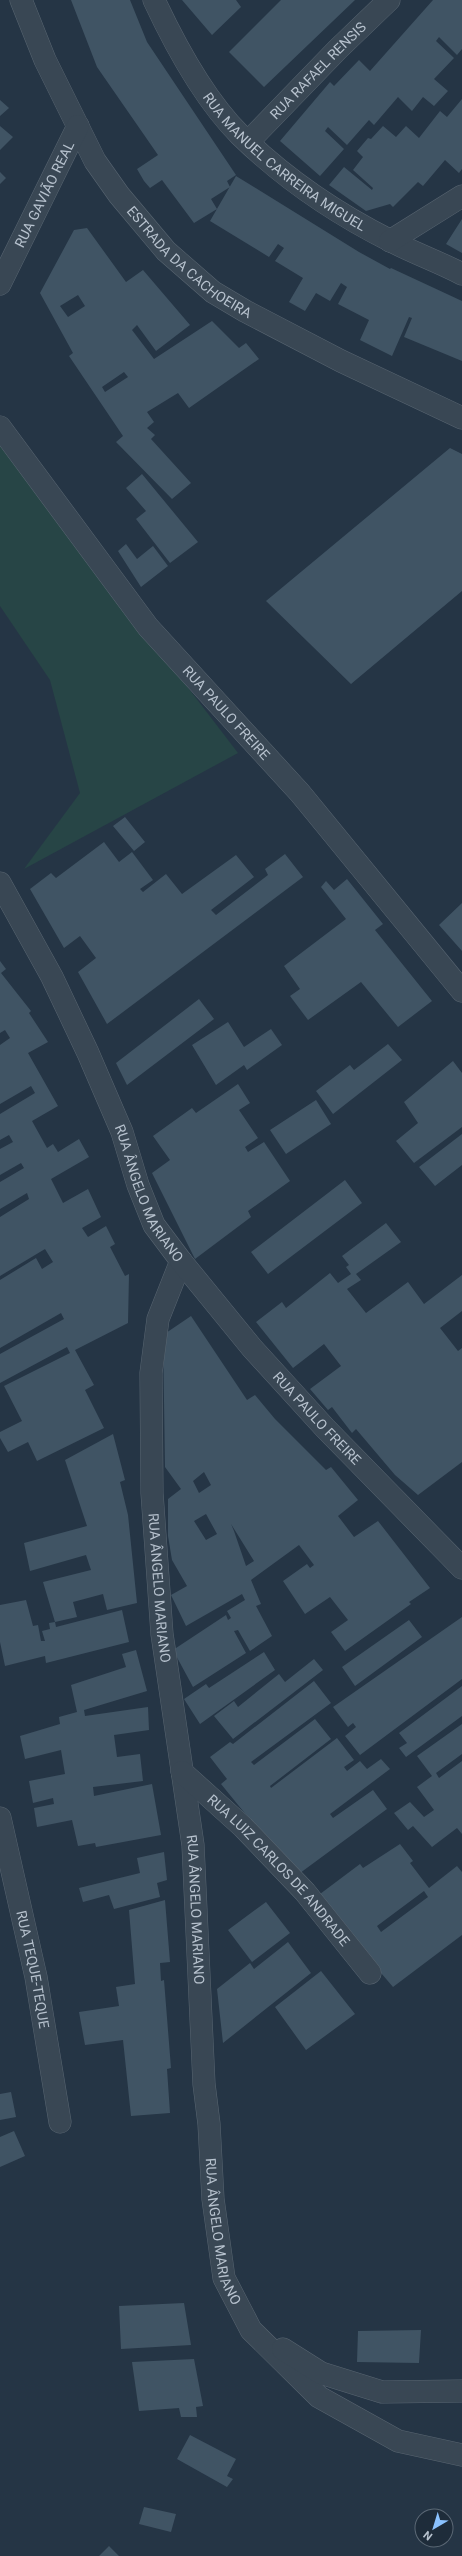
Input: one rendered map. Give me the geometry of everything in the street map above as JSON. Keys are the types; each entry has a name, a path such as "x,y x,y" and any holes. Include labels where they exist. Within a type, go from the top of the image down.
{"street":[{"name":"ESTRADA DA CACHOEIRA","path":"21,0 45,60 95,161 124,201 166,251 213,292 245,311 334,358 462,418"},
{"name":"RUA MANUEL CARREIRA MIGUEL","path":"154,0 179,50 213,101 248,142 306,190 390,241 462,274"},
{"name":"RUA RAFAEL RENSIS","path":"248,142 338,49 389,0"},
{"name":"RUA GAVIÃO REAL","path":"0,284 78,126"},
{"path":"390,241 462,196"},
{"name":"RUA PAULO FREIRE","path":"0,427 148,627 300,793 462,991"},
{"name":"RUA ÂNGELO MARIANO","path":"0,883 52,977 88,1053 122,1132 138,1185 154,1225 181,1261 158,1319 151,1373 152,1493 162,1634 193,1845 204,2084 218,2235 224,2278 251,2330 320,2397 398,2441 462,2455"},
{"name":"RUA PAULO FREIRE","path":"181,1261 252,1348 326,1428 462,1568"},
{"name":"RUA LUIZ CARLOS DE ANDRADE","path":"182,1772 243,1827 305,1892 370,1973"},
{"name":"RUA TEQUE-TEQUE","path":"0,1818 36,1977 60,2122"},
{"path":"251,2330 321,2373 382,2392 462,2391"}],"green space":[{"path":"0,442 238,753 24,869 80,793 50,680 0,606"}],"building":[{"path":"71,0 130,0 147,42 236,175 227,181 230,187 211,199 217,209 194,223 162,180 150,188 144,181 137,169 158,155 97,67"},
{"path":"182,0 236,0 241,7 212,35"},
{"path":"281,0 355,0 264,87 229,52"},
{"path":"433,0 462,0 462,49 457,55 439,37 436,41 454,58 434,79 448,91 434,106 423,97 412,111 398,97 374,125 369,120 347,145 328,127 325,131 344,149 320,176 280,141 330,82 334,86 359,60 370,71"},
{"path":"462,99 462,169 459,173 445,160 423,186 418,182 393,207 390,204 366,211 329,185 344,167 372,190 373,188 353,170 363,157 357,151 368,138 371,139 383,126 396,137 406,126 419,138 440,111 447,117"},
{"path":"0,100 9,108 0,116"},
{"path":"0,126 13,137 0,150"},
{"path":"0,172 6,178 0,184"},
{"path":"236,176 359,252 390,269 391,268 462,301 462,361 404,337 412,318 409,317 392,356 360,340 369,320 338,304 347,287 341,283 330,301 316,293 305,311 289,302 303,278 275,261 284,248 278,244 269,257 210,221"},
{"path":"462,219 462,253 446,244"},
{"path":"87,228 126,282 143,270 190,325 156,351 137,325 132,330 154,359 212,321 239,348 246,343 259,359 189,408 178,393 147,412 154,422 147,428 155,435 151,439 191,483 172,499 116,442 123,436 69,356 73,353 40,293 74,230","holes":["78,295 85,306 68,317 60,306","124,372 128,377 105,392 102,387"]},
{"path":"450,448 462,454 462,591 351,684 266,601"},
{"path":"142,474 198,542 170,563 136,519 146,511 126,488"},
{"path":"126,544 137,559 153,546 168,566 141,587 118,551"},
{"path":"125,817 145,842 134,851 113,826"},
{"path":"104,842 119,862 132,852 153,880 140,889 143,892 166,874 182,894 236,855 254,877 211,910 216,915 268,875 265,869 285,854 303,877 107,1024 78,972 96,958 80,936 64,948 30,889 51,873 56,878"},
{"path":"347,879 383,924 375,930 432,1001 398,1027 361,982 308,1020 290,996 300,989 284,966 346,919 321,887 326,881 334,890"},
{"path":"462,903 462,951 439,925"},
{"path":"0,961 6,969 1,973 31,1011 29,1013 48,1042 28,1053 58,1106 32,1121 47,1148 53,1144 58,1152 79,1139 89,1157 51,1179 63,1203 88,1189 101,1217 82,1228 88,1237 106,1226 115,1244 110,1247 125,1276 129,1274 128,1323 75,1350 94,1385 85,1390 104,1428 37,1461 28,1442 8,1452 0,1438 0,1432 22,1421 4,1386 70,1353 67,1347 0,1383 0,1354 64,1319 61,1313 0,1348 0,1280 36,1258 42,1269 53,1262 45,1249 0,1276 0,1217 29,1199 27,1193 0,1209 0,1182 24,1168 21,1163 0,1175 0,1149 13,1142 9,1135 0,1140 0,1114 35,1093 31,1086 0,1104 0,1045 10,1038 5,1030 0,1033"},
{"path":"199,999 214,1019 127,1085 116,1063"},
{"path":"228,1022 244,1047 271,1029 282,1045 247,1070 244,1065 216,1085 192,1045"},
{"path":"388,1044 402,1060 333,1114 316,1091 350,1065 354,1070"},
{"path":"453,1061 462,1073 462,1127 414,1163 396,1141 418,1123 404,1102"},
{"path":"238,1084 250,1103 239,1110 258,1138 245,1147 248,1152 264,1142 290,1181 248,1211 251,1217 195,1259 152,1173 170,1160 153,1136 192,1108 196,1113"},
{"path":"316,1100 331,1124 286,1154 270,1130"},
{"path":"462,1134 462,1165 435,1186 419,1167"},
{"path":"345,1180 362,1203 268,1274 251,1252"},
{"path":"386,1223 401,1242 356,1274 361,1280 347,1289 366,1313 408,1282 424,1304 462,1275 462,1311 440,1328 458,1351 462,1348 462,1462 418,1495 395,1475 356,1429 352,1433 332,1407 328,1410 310,1389 341,1366 324,1344 293,1368 256,1322 282,1302 286,1308 330,1273 338,1283 351,1274 346,1267 349,1265 342,1256"},
{"path":"191,1316 247,1400 255,1395 275,1419 326,1470 331,1467 358,1500 338,1516 354,1537 378,1521 430,1588 409,1602 411,1604 345,1651 331,1632 348,1620 330,1597 305,1614 283,1581 307,1564 310,1568 314,1565 299,1545 251,1580 261,1604 256,1606 272,1636 250,1651 238,1630 234,1631 246,1653 193,1687 173,1650 226,1615 228,1620 231,1618 227,1611 245,1600 242,1594 186,1626 171,1595 187,1586 172,1560 168,1536 168,1499 181,1489 165,1467 163,1335","holes":["204,1472 211,1485 199,1493 193,1481","206,1514 217,1534 206,1540 194,1521","231,1524 254,1561 246,1566"]},
{"path":"113,1434 125,1480 120,1482 128,1515 137,1603 107,1610 103,1594 73,1602 77,1617 55,1622 43,1582 91,1570 86,1555 30,1571 24,1543 87,1526 65,1460"},
{"path":"26,1600 33,1626 38,1625 41,1641 45,1641 42,1631 50,1629 49,1623 55,1622 56,1627 122,1610 129,1642 46,1663 45,1656 5,1666 0,1642 0,1605"},
{"path":"462,1617 462,1679 360,1755 345,1736 356,1727 353,1723 348,1727 333,1707"},
{"path":"409,1620 422,1637 355,1686 342,1667"},
{"path":"136,1650 147,1691 84,1710 85,1716 148,1707 149,1730 114,1735 117,1757 140,1754 143,1781 93,1787 94,1796 152,1784 161,1835 96,1847 95,1843 78,1846 72,1820 37,1827 34,1808 54,1804 53,1798 33,1803 29,1781 65,1774 61,1750 25,1759 20,1736 60,1724 59,1717 77,1712 71,1685 126,1667 122,1654"},
{"path":"264,1652 275,1670 200,1724 184,1699 206,1684 209,1688"},
{"path":"314,1659 323,1670 233,1739 214,1716 234,1701 238,1707 279,1674 285,1682"},
{"path":"314,1681 331,1703 251,1762 254,1765 315,1719 331,1739 270,1786 271,1788 337,1738 354,1760 344,1767 347,1771 360,1761 367,1769 381,1759 390,1769 330,1814 333,1818 373,1790 387,1809 296,1876 221,1784 227,1779 210,1757 230,1742 233,1744"},
{"path":"462,1686 462,1716 406,1757 399,1748 407,1743 399,1733"},
{"path":"462,1724 462,1754 436,1773 439,1778 462,1761 462,1834 457,1828 432,1847 413,1826 408,1830 394,1813 410,1802 424,1817 434,1810 417,1787 432,1776 417,1756"},
{"path":"400,1844 413,1861 410,1863 429,1888 457,1866 462,1872 462,1935 393,1987 316,1897 360,1864 363,1868","holes":["424,1891 428,1897 381,1932 377,1926"]},
{"path":"164,1852 167,1880 157,1883 160,1897 114,1909 109,1895 83,1902 79,1888 140,1873 137,1858"},
{"path":"165,1900 170,1962 160,1963 161,1981 164,1980 171,2068 167,2069 170,2113 131,2116 123,2040 85,2045 79,2012 119,2006 116,1987 135,1984 129,1910"},
{"path":"266,1902 290,1933 252,1962 228,1930"},
{"path":"288,1942 311,1973 223,2043 217,1989 250,1963 254,1969"},
{"path":"321,1971 355,2014 306,2050 275,2007"},
{"path":"11,2092 16,2117 0,2120 0,2094"},
{"path":"14,2131 25,2156 0,2167 0,2137"},
{"path":"184,2303 191,2345 121,2349 119,2306"},
{"path":"421,2330 419,2363 357,2362 358,2331"},
{"path":"194,2359 203,2406 196,2407 197,2417 181,2417 179,2408 139,2411 132,2362"},
{"path":"190,2435 236,2459 227,2476 233,2479 227,2487 177,2459"},
{"path":"144,2507 176,2514 171,2532 139,2524"},
{"path":"109,2546 119,2556 99,2556"}]}
